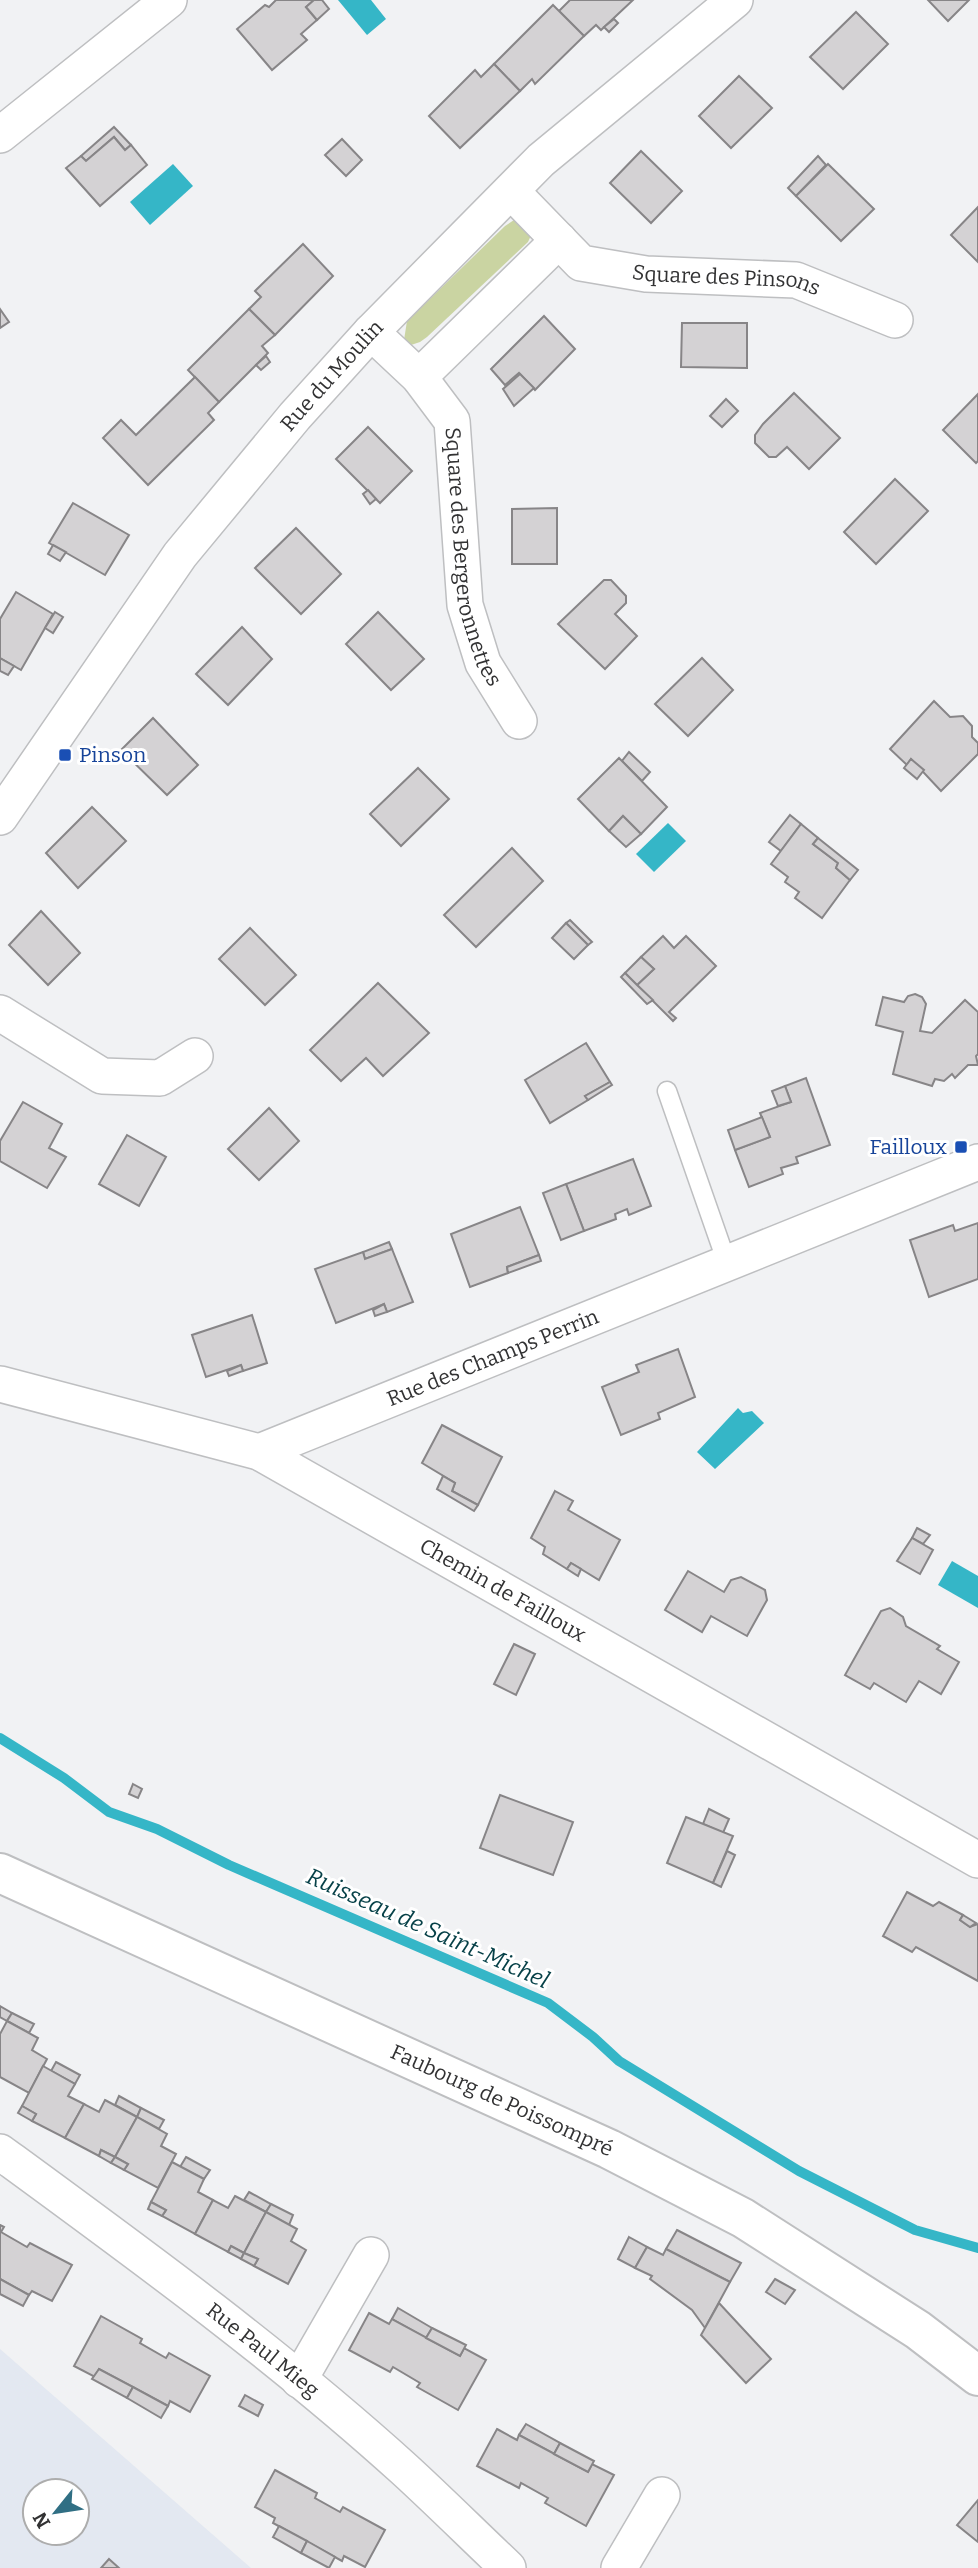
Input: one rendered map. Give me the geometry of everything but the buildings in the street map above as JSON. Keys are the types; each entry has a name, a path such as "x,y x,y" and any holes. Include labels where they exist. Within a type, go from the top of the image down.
{"main road":[{"name":"Faubourg de Poissompré","path":"0,1874 609,2149 658,2174 743,2218 918,2330 978,2376"}],"street":[{"path":"0,135 169,0"},
{"name":"Rue du Moulin","path":"0,817 180,555 295,416 371,332 541,160 735,0"},
{"name":"Square des Pinsons","path":"511,191 581,263 646,274 796,280 895,320"},
{"path":"419,377 559,240"},
{"name":"Square des Bergeronnettes","path":"371,332 419,377 452,421 465,605 483,663 519,721"},
{"path":"0,1013 102,1076 160,1078 195,1056"},
{"name":"Rue des Champs Perrin","path":"260,1452 978,1162"},
{"name":"Chemin de Failloux","path":"0,1384 260,1452 978,1860"},
{"name":"Rue Paul Mieg","path":"0,2152 140,2254 299,2379 404,2469 508,2568"},
{"path":"299,2379 371,2255"},
{"path":"619,2568 662,2495"}],"lane":[{"path":"667,1091 727,1264"}],"shaded area":[{"path":"0,2349 251,2568 0,2568"}],"green space":[{"path":"517,218 533,231 528,242 427,337 411,345 404,340 407,321 505,226"}],"water":[{"path":"338,0 371,0 386,19 367,35"},
{"path":"173,164 193,186 150,225 130,202"},
{"path":"668,823 686,841 654,872 636,854"},
{"path":"738,1408 743,1413 752,1411 764,1423 715,1469 697,1452"},
{"path":"952,1561 978,1576 978,1608 938,1585"}],"waterway":[{"name":"Ruisseau de Saint-Michel","path":"0,1738 64,1778 109,1812 157,1829 229,1865 548,2003 593,2037 619,2061 799,2171 915,2230 978,2248"}],"place":[{"name":"Pinson","path":"65,755"},
{"name":"Failloux","path":"961,1147"}]}
